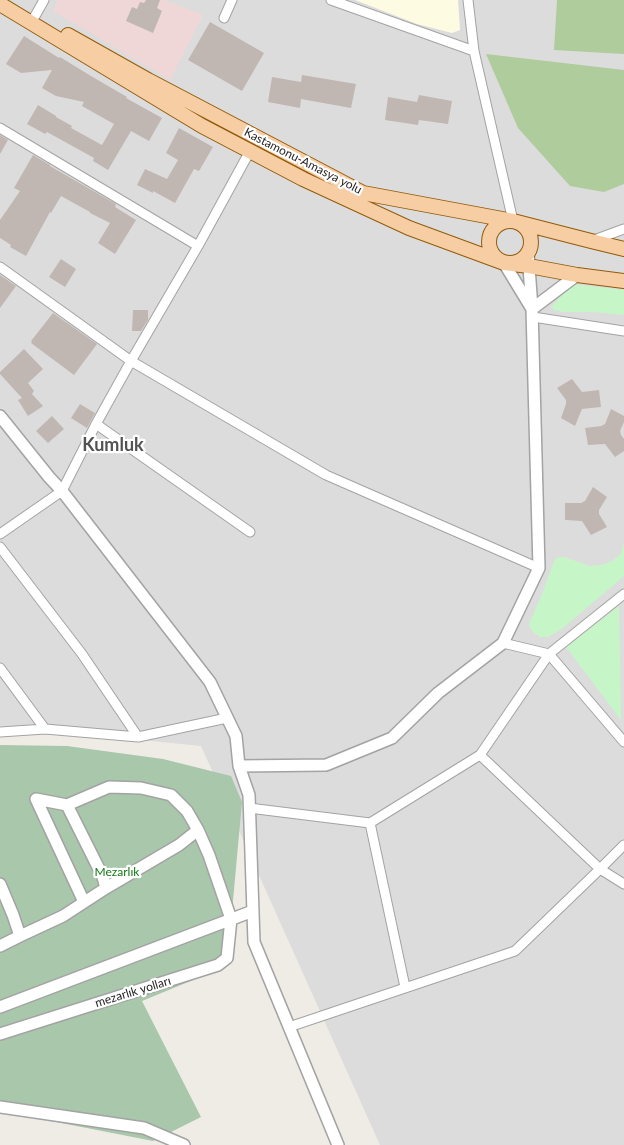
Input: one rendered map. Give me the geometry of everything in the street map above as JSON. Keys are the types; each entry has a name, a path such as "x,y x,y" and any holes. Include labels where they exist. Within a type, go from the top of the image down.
{"main road":[{"name":"Kastamonu-Amasya yolu","path":"9,0 148,80 363,193 513,221 624,248"},
{"name":"Kastamonu-Amasya yolu","path":"0,4 202,126 303,179 410,228 504,262"},
{"path":"529,259 531,239 525,227 513,221 506,221 494,228 488,241 493,255 498,260 511,263 518,262 524,258 577,275 624,281"}],"street":[{"path":"35,16 44,0"},
{"path":"224,18 232,0"},
{"path":"331,0 474,51"},
{"path":"468,0 474,51 513,221"},
{"path":"0,128 198,246"},
{"path":"0,534 62,491 130,361 198,246 250,151"},
{"path":"591,241 624,229"},
{"path":"239,766 326,765 392,738 438,693 503,644 539,568 529,259"},
{"path":"504,262 532,313"},
{"path":"0,267 130,361 326,475 539,568"},
{"path":"532,313 577,275"},
{"path":"532,313 624,331"},
{"path":"0,416 62,491 210,682 236,736 239,766 249,796 254,942 338,1145"},
{"path":"96,424 250,532"},
{"path":"0,547 82,654 138,737"},
{"path":"249,808 370,823 480,756 549,654 624,594"},
{"path":"503,644 549,654 624,742"},
{"path":"0,668 45,729"},
{"path":"0,732 45,729 138,737 227,718"},
{"path":"480,756 600,869 624,884"},
{"name":"mezarlık yolları","path":"0,1034 218,965 227,958 231,919 209,855 198,830 187,811 171,795 141,788 109,787 67,805"},
{"path":"84,902 36,799 67,805 103,877 106,888"},
{"path":"370,823 405,987"},
{"path":"0,946 62,916 178,845 198,830"},
{"path":"289,1027 515,951 624,845"},
{"path":"0,884 20,936"},
{"path":"0,1007 253,910"},
{"path":"0,1107 144,1128 184,1145"}],"shaded area":[{"path":"0,0 624,0 624,1145 380,1145 201,746 0,726"},
{"path":"58,0 164,0 203,15 170,80 53,11"},
{"path":"355,0 458,0 460,30 452,33 417,24"}],"green space":[{"path":"557,0 624,0 624,54 554,50"},
{"path":"486,54 624,70 624,184 604,192 570,186 518,128"},
{"path":"572,284 624,290 624,315 554,310 551,307"},
{"path":"624,542 624,576 563,628 548,637 540,637 531,630 529,624 556,558 564,557 590,566 601,565 612,561 621,554"},
{"path":"619,606 621,720 566,647"},
{"name":"Mezarlık","path":"0,745 67,746 163,759 231,776 242,802 227,966 142,1001 201,1117 153,1141 0,1111"}],"building":[{"path":"146,0 160,0 157,8 162,11 153,33 126,21 132,7 137,9 140,2 144,3"},
{"path":"210,22 264,53 242,91 188,60"},
{"path":"24,36 162,118 149,141 131,131 108,170 93,161 94,158 47,132 45,134 27,124 38,105 72,126 71,128 102,145 114,124 82,106 84,102 56,96 42,88 52,70 21,73 6,64"},
{"path":"302,75 356,84 351,108 301,99 300,108 268,102 272,77 301,82"},
{"path":"419,95 452,101 448,124 419,120 418,125 385,120 388,97 417,102"},
{"path":"179,128 213,147 199,171 194,169 175,203 137,185 145,169 167,179 178,160 166,153"},
{"path":"0,135 8,140 0,154"},
{"path":"33,155 116,204 115,207 136,220 115,254 98,243 110,223 61,196 26,256 10,247 11,245 0,238 0,220 20,191 14,188"},
{"path":"61,259 76,269 65,287 49,277"},
{"path":"0,275 16,286 0,308"},
{"path":"133,310 148,310 148,320 141,331 132,331"},
{"path":"53,313 97,344 74,375 31,343"},
{"path":"24,349 43,369 28,383 34,391 32,394 43,406 28,416 18,400 22,398 0,374"},
{"path":"572,379 582,392 599,390 601,407 582,409 575,426 561,418 566,400 557,388"},
{"path":"80,404 95,413 87,428 71,418"},
{"path":"611,409 624,416 624,422 620,431 624,439 624,451 615,457 605,444 588,445 585,428 605,424"},
{"path":"52,416 64,429 48,443 36,431"},
{"path":"593,487 607,497 599,510 599,514 607,527 591,535 582,521 565,520 565,503 581,503 585,501"}],"district":[{"name":"Kumluk","path":"113,445"}]}
